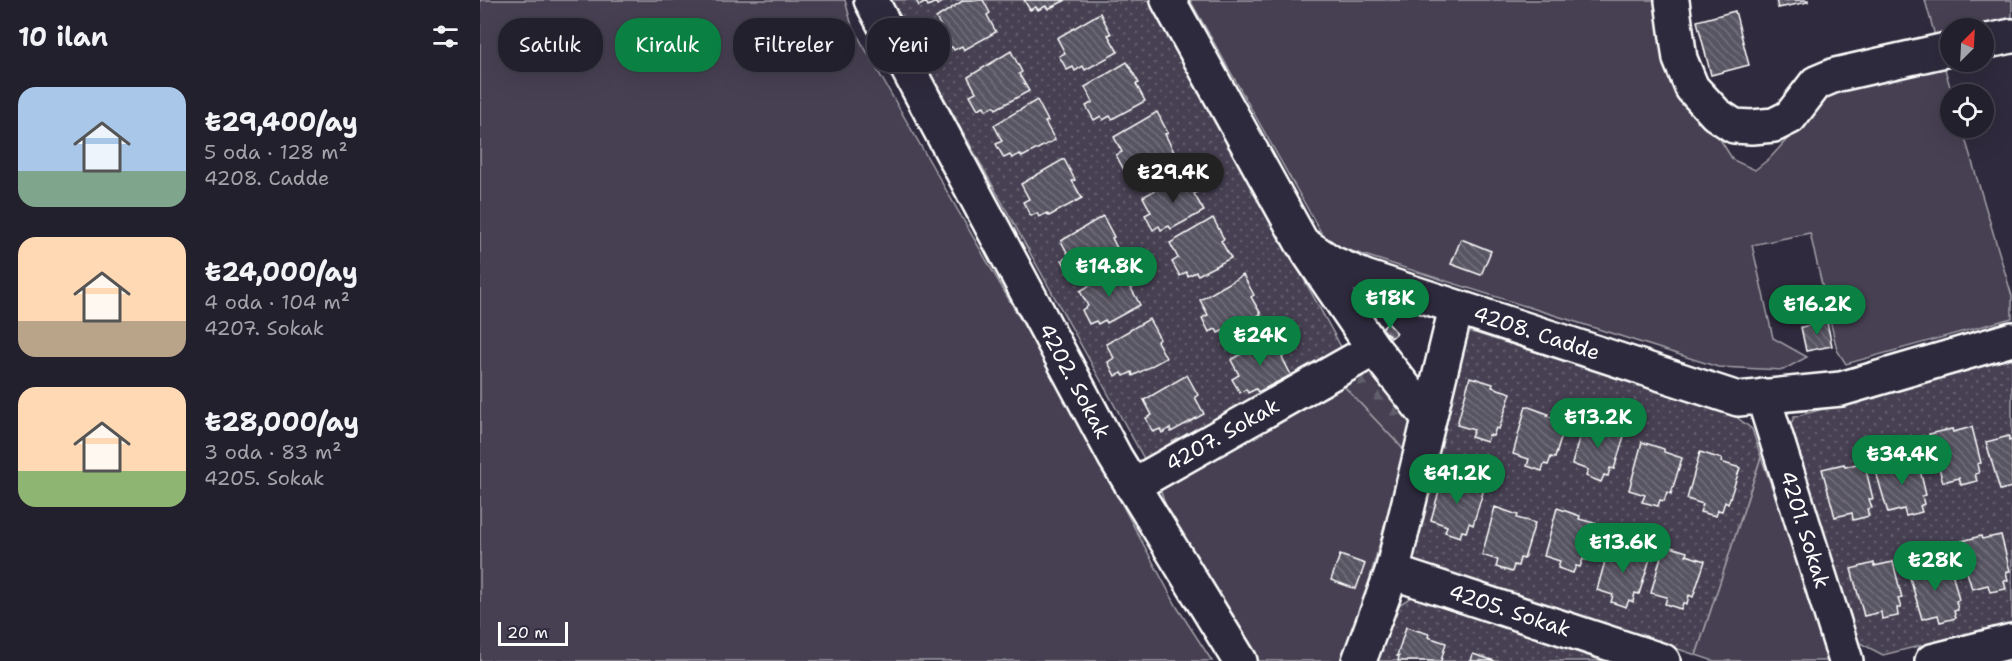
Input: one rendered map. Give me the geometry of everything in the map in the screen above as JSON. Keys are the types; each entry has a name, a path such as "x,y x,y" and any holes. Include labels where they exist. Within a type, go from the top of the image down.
{"street":[{"name":"4202. Sokak","path":"871,0 1115,457 1240,661"},
{"name":"4208. Cadde","path":"1168,0 1302,243 1332,263 1365,277 1738,399 1841,389 2012,339"},
{"path":"1672,1 1680,59 1692,88 1716,114 1734,126 1774,125 1790,117 1816,83 1835,75 1940,51"},
{"path":"1994,40 2012,36"},
{"path":"1302,243 1374,349 1429,418"},
{"path":"1359,661 1392,572 1456,308"},
{"name":"4207. Sokak","path":"1132,486 1374,349"},
{"name":"4201. Sokak","path":"1763,396 1846,661"},
{"name":"4205. Sokak","path":"1392,572 1663,661"},
{"path":"1932,661 2012,641"}],"green space":[{"path":"480,0 845,0 850,18 733,18 733,72 855,72 855,31 867,52 867,72 878,72 1058,385 1177,607 1212,661 480,661"},
{"path":"890,0 1150,0 1345,354 1147,464 930,72 950,72 950,18 900,18"},
{"path":"1190,0 1663,0 1720,127 1718,136 1733,160 1755,170 1770,158 1790,136 1811,106 1839,90 1940,63 1940,72 1946,72 1949,84 1940,84 1940,138 1965,138 2012,296 2012,318 1846,364 1837,350 1810,233 1752,245 1773,338 1807,357 1783,370 1718,367 1342,248 1323,236"},
{"path":"1925,0 2012,0 2012,17 1994,21 1994,18 1940,18 1940,35 1935,36"},
{"path":"1462,329 1731,413 1752,429 1761,457 1696,655 1408,559"},
{"path":"2012,356 2012,623 1883,655 1856,641 1788,432 1794,417"},
{"path":"1366,370 1376,372 1412,417 1406,452 1342,384"},
{"path":"1342,384 1406,452 1346,661 1255,661 1172,528 1159,485"},
{"path":"1761,457 1833,661 1714,661 1696,655"},
{"path":"1411,597 1603,661 1374,661 1391,610"}],"building":[{"path":"916,0 947,0 937,5 936,2 928,6 926,2 919,6"},
{"path":"964,0 983,0 990,13 987,15 996,32 964,50 962,46 954,50 950,48 950,18 936,18"},
{"path":"1024,0 1066,0 1048,9 1046,6 1038,10 1036,7 1030,10"},
{"path":"1776,0 1808,0 1808,2 1778,8"},
{"path":"1735,11 1749,65 1711,75 1697,21"},
{"path":"1100,13 1111,34 1108,35 1118,52 1085,70 1083,66 1075,71 1073,67 1067,70 1059,56 1065,53 1057,38"},
{"path":"1011,51 1022,72 1019,74 1029,91 996,109 994,106 986,110 984,106 978,109 970,95 976,92 968,77"},
{"path":"1127,62 1139,83 1136,84 1145,101 1112,119 1110,116 1103,120 1101,116 1094,120 1086,106 1093,102 1085,87"},
{"path":"1037,100 1055,140 1022,157 1020,154 1012,158 1010,155 1004,158 996,144 1002,141 994,125"},
{"path":"1157,112 1168,133 1165,134 1174,152 1142,169 1140,166 1132,170 1130,166 1124,170 1116,155 1122,152 1114,137"},
{"path":"1064,159 1075,180 1072,181 1082,198 1049,216 1047,213 1039,217 1037,213 1031,216 1023,202 1029,199 1021,184"},
{"path":"1186,172 1197,192 1194,194 1204,211 1171,229 1169,226 1161,230 1159,226 1153,230 1145,215 1151,212 1143,197"},
{"path":"1103,216 1121,256 1088,273 1086,270 1078,274 1076,271 1070,274 1062,260 1069,256 1061,241"},
{"path":"1213,218 1224,239 1221,241 1231,258 1198,275 1196,272 1188,276 1186,272 1180,276 1172,262 1178,258 1170,243"},
{"path":"1461,239 1491,251 1481,275 1451,264"},
{"path":"1122,266 1134,287 1131,288 1140,305 1107,323 1105,320 1098,324 1096,321 1089,324 1082,310 1088,306 1080,291"},
{"path":"1243,275 1254,295 1251,297 1261,314 1228,332 1226,329 1218,333 1216,329 1209,332 1202,318 1208,315 1200,300"},
{"path":"1149,319 1160,339 1157,341 1166,358 1133,376 1132,372 1124,376 1122,373 1115,376 1108,362 1114,358 1106,344"},
{"path":"1827,322 1832,346 1806,351 1801,327"},
{"path":"1388,323 1397,333 1391,338 1382,328"},
{"path":"1273,335 1291,375 1258,392 1256,389 1248,393 1246,389 1240,393 1232,379 1239,375 1231,360"},
{"path":"1187,375 1198,395 1195,397 1204,414 1171,432 1170,428 1162,433 1160,429 1153,432 1146,418 1152,415 1144,400"},
{"path":"1470,377 1493,384 1492,387 1511,393 1499,429 1496,428 1493,436 1489,435 1487,442 1471,437 1474,430 1457,425"},
{"path":"1526,406 1566,422 1555,458 1551,457 1548,465 1544,464 1542,471 1527,466 1529,459 1513,454"},
{"path":"1585,417 1608,424 1607,427 1625,433 1614,469 1610,468 1608,476 1604,475 1601,482 1586,476 1588,470 1572,464"},
{"path":"1972,427 1981,463 1977,464 1979,473 1975,474 1977,481 1961,485 1959,478 1943,482 1929,434 1952,429 1953,432"},
{"path":"2009,436 2009,440 2012,439 2012,487 2000,490 1986,442"},
{"path":"1642,442 1682,458 1671,494 1667,492 1664,501 1660,500 1658,506 1642,502 1645,495 1629,490"},
{"path":"1700,452 1740,468 1728,504 1725,502 1722,511 1718,510 1716,516 1700,512 1703,504 1687,499"},
{"path":"1917,458 1926,495 1922,496 1924,504 1920,506 1922,512 1906,516 1904,509 1888,513 1874,465 1897,460 1898,463"},
{"path":"1864,462 1873,499 1869,499 1872,508 1867,509 1869,516 1853,520 1852,513 1835,517 1822,469 1844,464 1845,467"},
{"path":"1444,473 1484,489 1473,525 1469,523 1466,532 1462,531 1460,537 1445,532 1447,526 1431,520"},
{"path":"1495,507 1518,515 1517,518 1535,523 1524,559 1520,558 1518,566 1514,565 1512,572 1496,567 1498,560 1482,555"},
{"path":"1557,508 1580,516 1579,519 1598,524 1586,560 1583,559 1580,567 1576,566 1573,573 1558,568 1560,561 1544,556"},
{"path":"2001,535 2010,571 2006,572 2008,581 2004,581 2006,589 1990,592 1988,585 1972,589 1958,542 1981,536 1982,539"},
{"path":"1610,543 1633,550 1632,553 1650,559 1639,594 1635,593 1633,602 1629,600 1626,607 1611,602 1613,595 1597,590"},
{"path":"1664,545 1687,552 1686,555 1705,561 1693,597 1689,595 1687,604 1683,603 1681,609 1665,604 1667,597 1651,593"},
{"path":"1340,555 1365,564 1356,589 1331,580"},
{"path":"1893,562 1902,598 1898,599 1901,608 1897,608 1898,616 1882,619 1881,612 1864,616 1851,569 1874,563 1874,566"},
{"path":"1950,564 1959,600 1956,601 1958,610 1954,611 1956,618 1940,622 1938,615 1922,619 1908,571 1931,566 1932,569"},
{"path":"1406,627 1429,634 1428,637 1446,643 1441,661 1398,661 1399,656 1397,656"},
{"path":"1473,654 1495,661 1471,661"}]}
